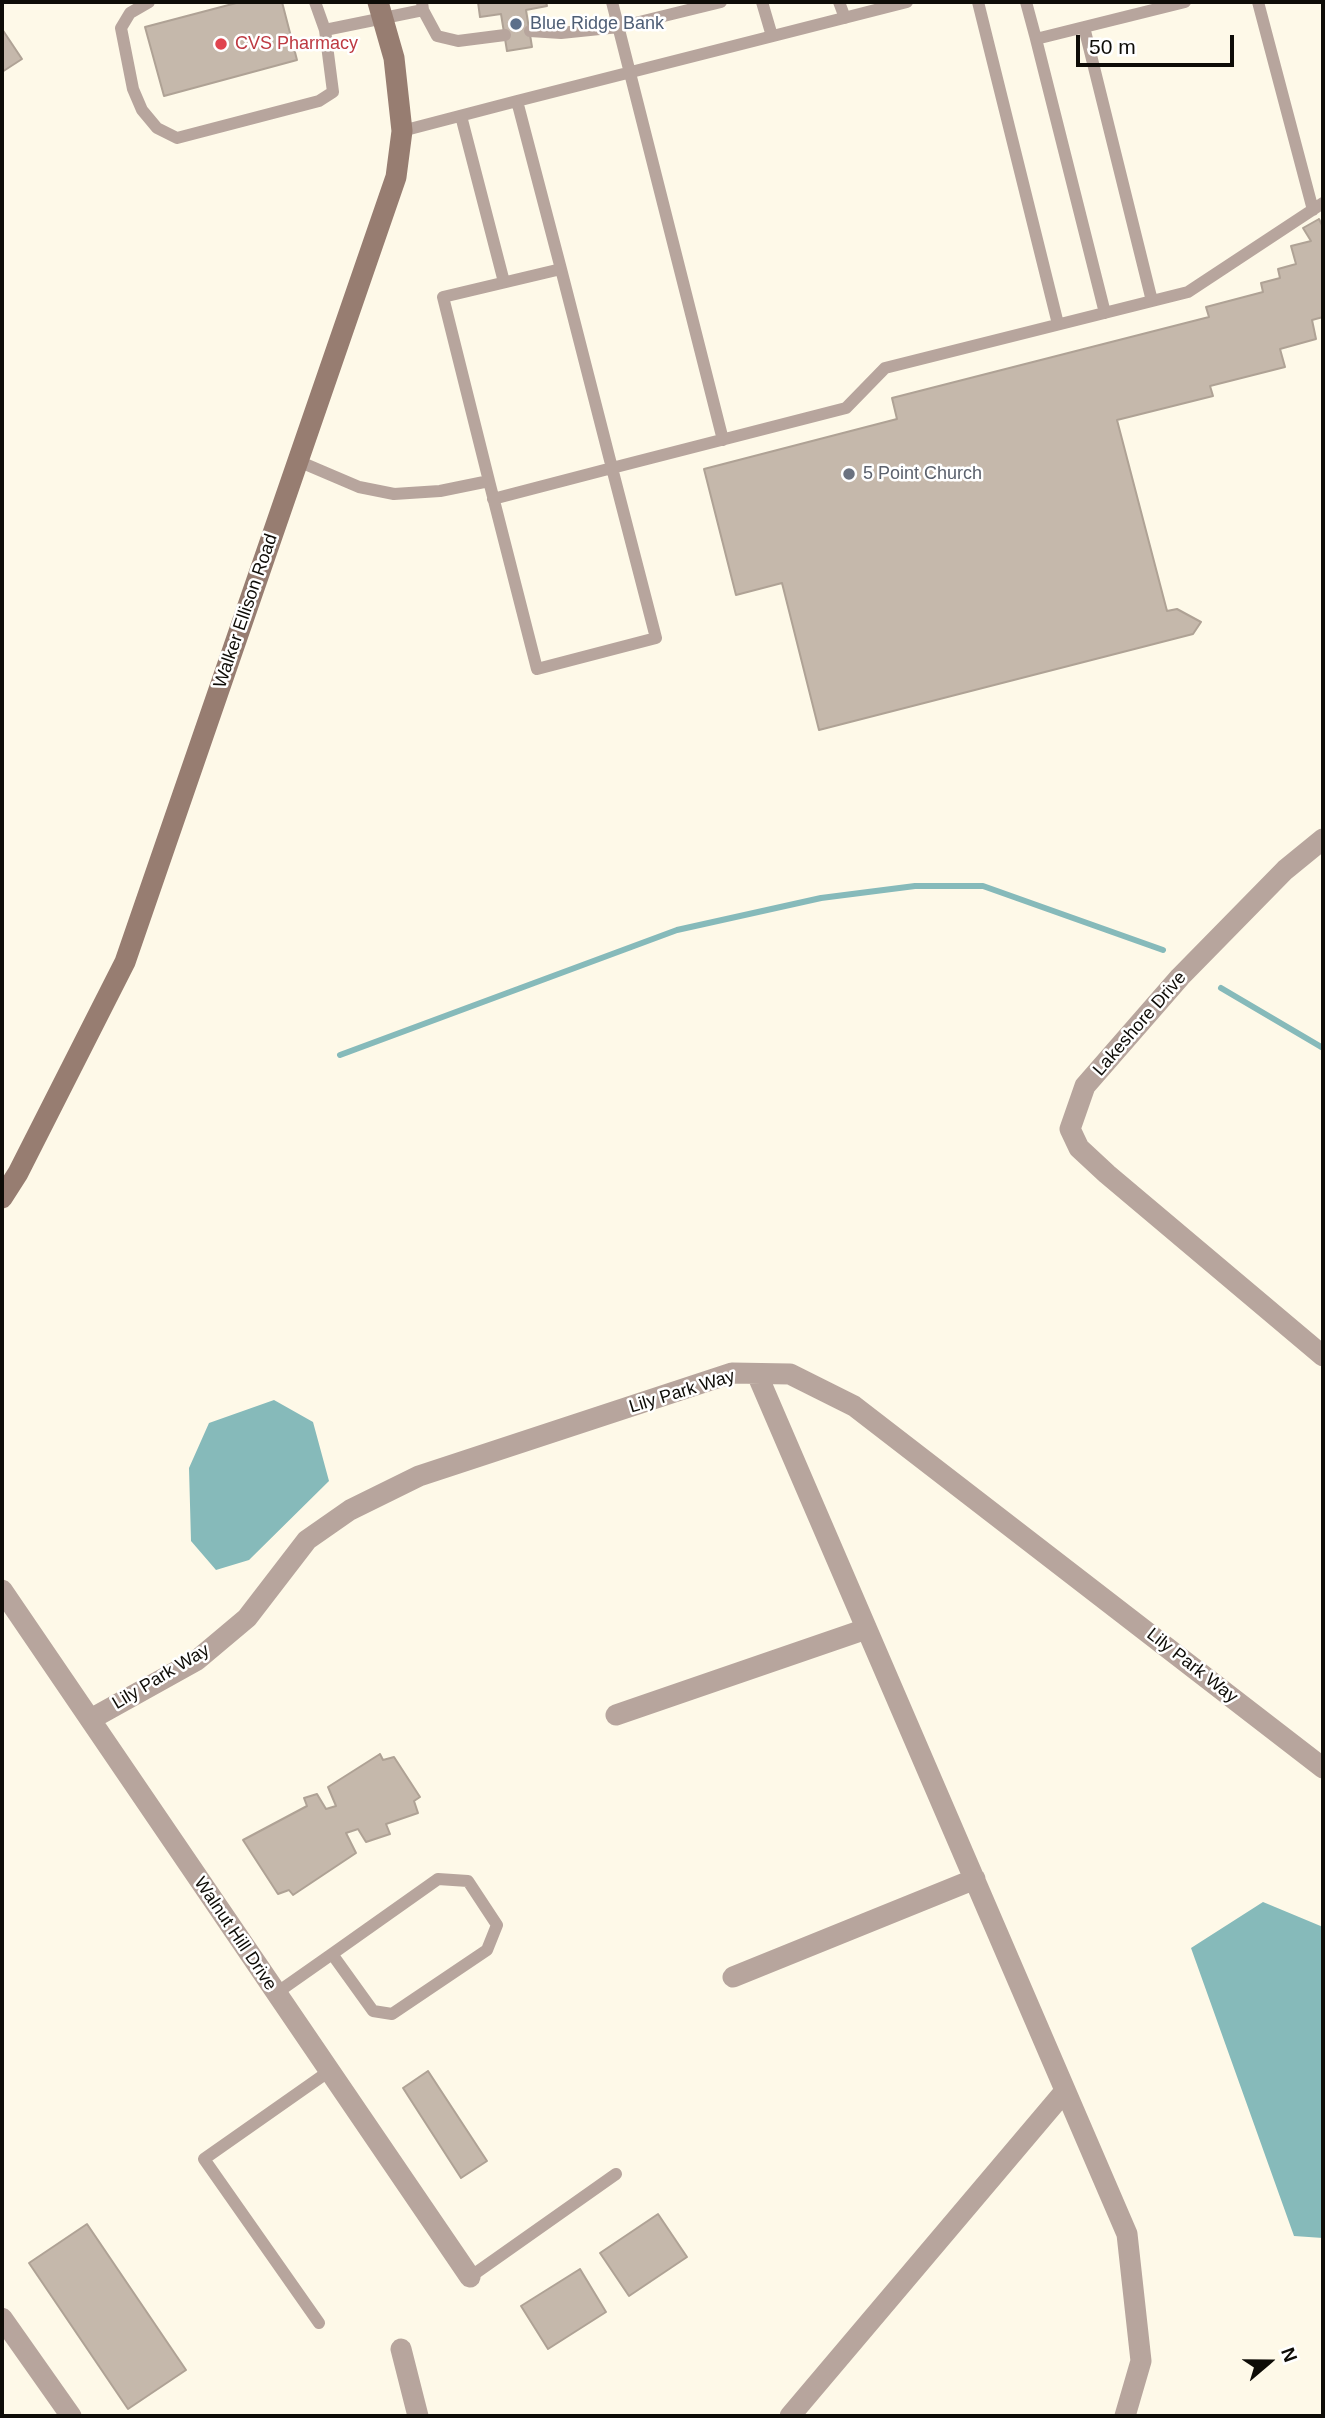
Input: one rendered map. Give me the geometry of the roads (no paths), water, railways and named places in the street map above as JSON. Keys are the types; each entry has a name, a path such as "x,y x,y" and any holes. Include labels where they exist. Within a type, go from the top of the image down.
{"street":[{"name":"Walker Ellison Road","path":"2,1198 18,1173 125,962 396,177 402,131 394,58 380,9"},
{"name":"Lakeshore Drive","path":"1323,839 1284,870 1163,997 1085,1086 1070,1129 1079,1148 1107,1174 1323,1356"},
{"name":"Lily Park Way","path":"91,1719 197,1660 247,1618 307,1540 350,1510 419,1476 732,1373 790,1374 854,1406 1323,1768"},
{"path":"757,1374 1127,2234 1141,2361 1125,2416"},
{"name":"Walnut Hill Drive","path":"2,1590 470,2277"},
{"path":"616,1716 866,1629"},
{"path":"733,1977 975,1879"},
{"path":"790,2416 1065,2091"},
{"path":"2,2318 71,2416"},
{"path":"401,2350 418,2416"}],"lane":[{"path":"149,2 130,13 121,28 133,89 142,110 157,128 177,138 319,102 333,92 325,30 315,2"},
{"path":"612,2 723,440"},
{"path":"530,31 561,33 619,27 721,2"},
{"path":"762,2 772,36"},
{"path":"839,2 845,18"},
{"path":"402,131 907,2"},
{"path":"978,2 1058,324"},
{"path":"1026,2 1105,313"},
{"path":"1036,39 1185,2"},
{"path":"493,499 846,408 885,368 1188,292 1318,206 1258,2"},
{"path":"325,30 380,9 422,6 437,37 458,41 505,35"},
{"path":"1084,27 1152,301"},
{"path":"517,101 561,268 656,638 537,669 443,297 561,268"},
{"path":"461,116 504,282"},
{"path":"298,461 359,487 394,494 440,491 489,481"},
{"path":"275,1994 438,1879 468,1881 497,1925 487,1950 392,2014 373,2011 332,1954"},
{"path":"319,2323 204,2159 328,2072"},
{"path":"470,2277 617,2174"}],"water":[{"path":"274,1400 313,1422 329,1481 249,1560 216,1570 191,1541 189,1468 209,1423"},
{"path":"1263,1902 1323,1927 1323,2238 1294,2236 1191,1948"}],"waterway":[{"path":"340,1055 677,930 821,898 915,886 983,886 1163,950"},
{"path":"1221,988 1323,1048"}],"place":[{"name":"Blue Ridge Bank","path":"516,24"},
{"name":"CVS Pharmacy","path":"221,44"},
{"name":"5 Point Church","path":"849,474"}]}
